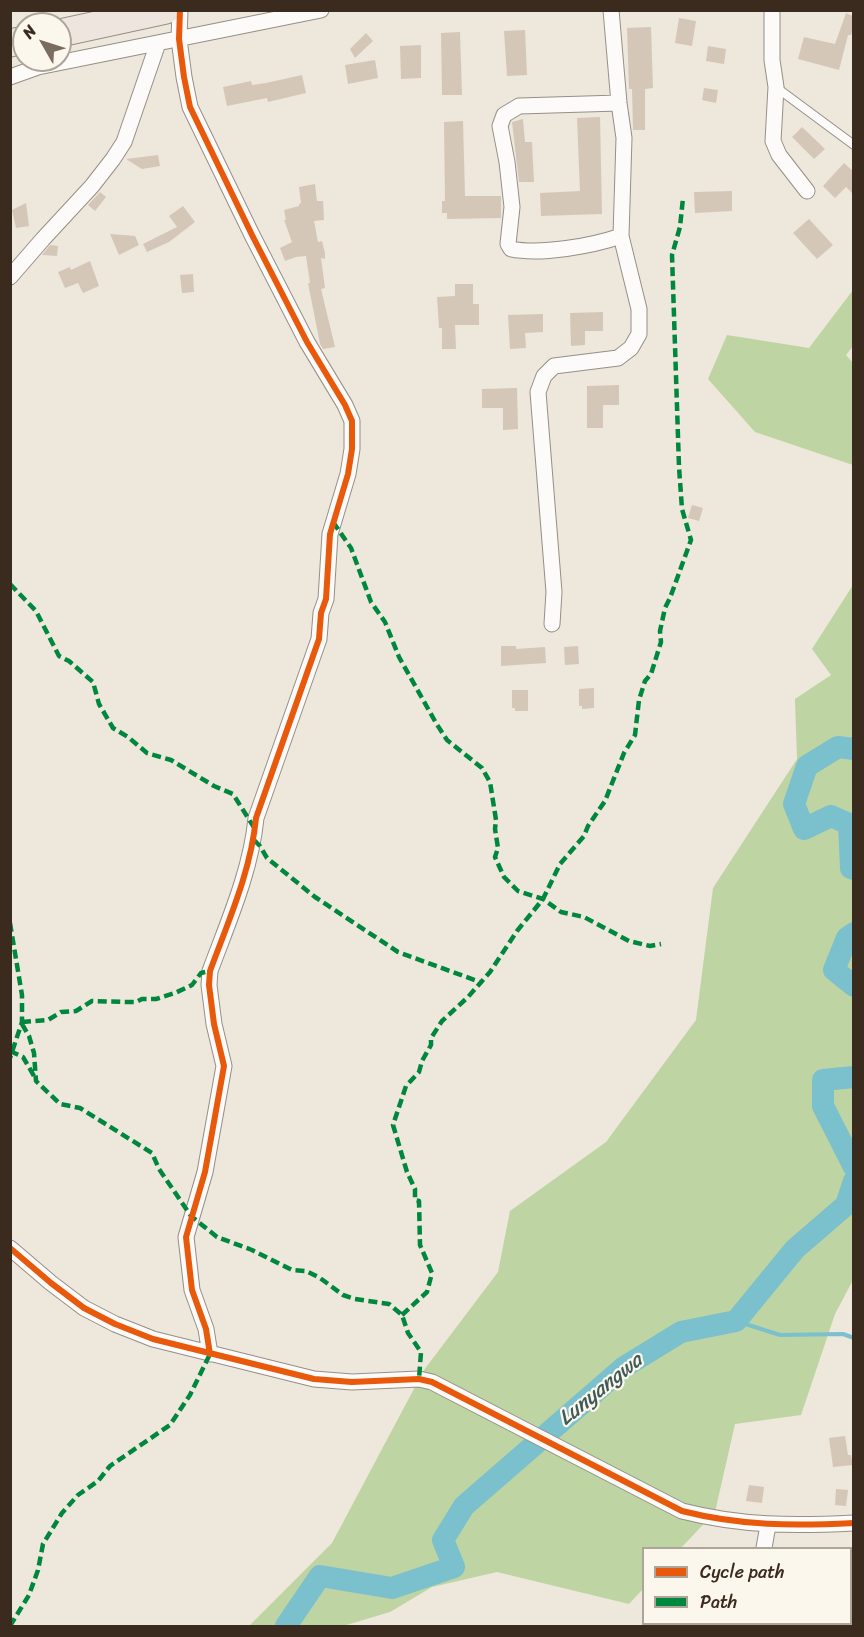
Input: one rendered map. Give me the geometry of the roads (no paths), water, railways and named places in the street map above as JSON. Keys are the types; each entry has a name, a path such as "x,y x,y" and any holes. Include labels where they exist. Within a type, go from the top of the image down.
{"highway":[{"path":"72,24 166,10"}],"street":[{"path":"180,10 179,39 190,107 257,246 307,342 340,396 352,421 352,449 348,474 330,534 326,599 321,613 319,639 256,818 254,840 246,870 210,971 209,985 214,1023 224,1066 205,1172 186,1237 192,1290 206,1329 210,1354"},
{"path":"10,77 38,67 321,10"},
{"path":"552,624 554,592 538,392 544,376 554,366 618,358 631,348 639,334 639,309 621,236 624,138 611,10"},
{"path":"772,10 772,60 776,87 773,141 779,155 807,191"},
{"path":"10,277 92,186 113,159 124,141 158,43"},
{"path":"619,103 519,106 504,115 500,126 512,207 508,244 511,249 561,249 602,243 621,236"},
{"path":"10,1248 84,1308 153,1339 314,1379 352,1382 419,1379 432,1382 682,1511 708,1518 768,1525 854,1522"},
{"path":"764,1547 768,1525"}],"lane":[{"path":"776,87 854,145"}],"waterway":[{"name":"Lunyangwa","path":"854,749 838,747 807,766 794,804 804,829 831,816 849,824 851,868 854,869"},
{"name":"Lunyangwa","path":"854,933 847,938 834,970 854,986"},
{"name":"Lunyangwa","path":"854,1077 823,1080 823,1106 854,1167"},
{"name":"Lunyangwa","path":"286,1626 320,1576 392,1588 454,1567 443,1540 464,1506 624,1367 681,1332 736,1321 795,1249 846,1205 854,1181"},
{"path":"736,1321 780,1335 843,1334 854,1338"}]}
